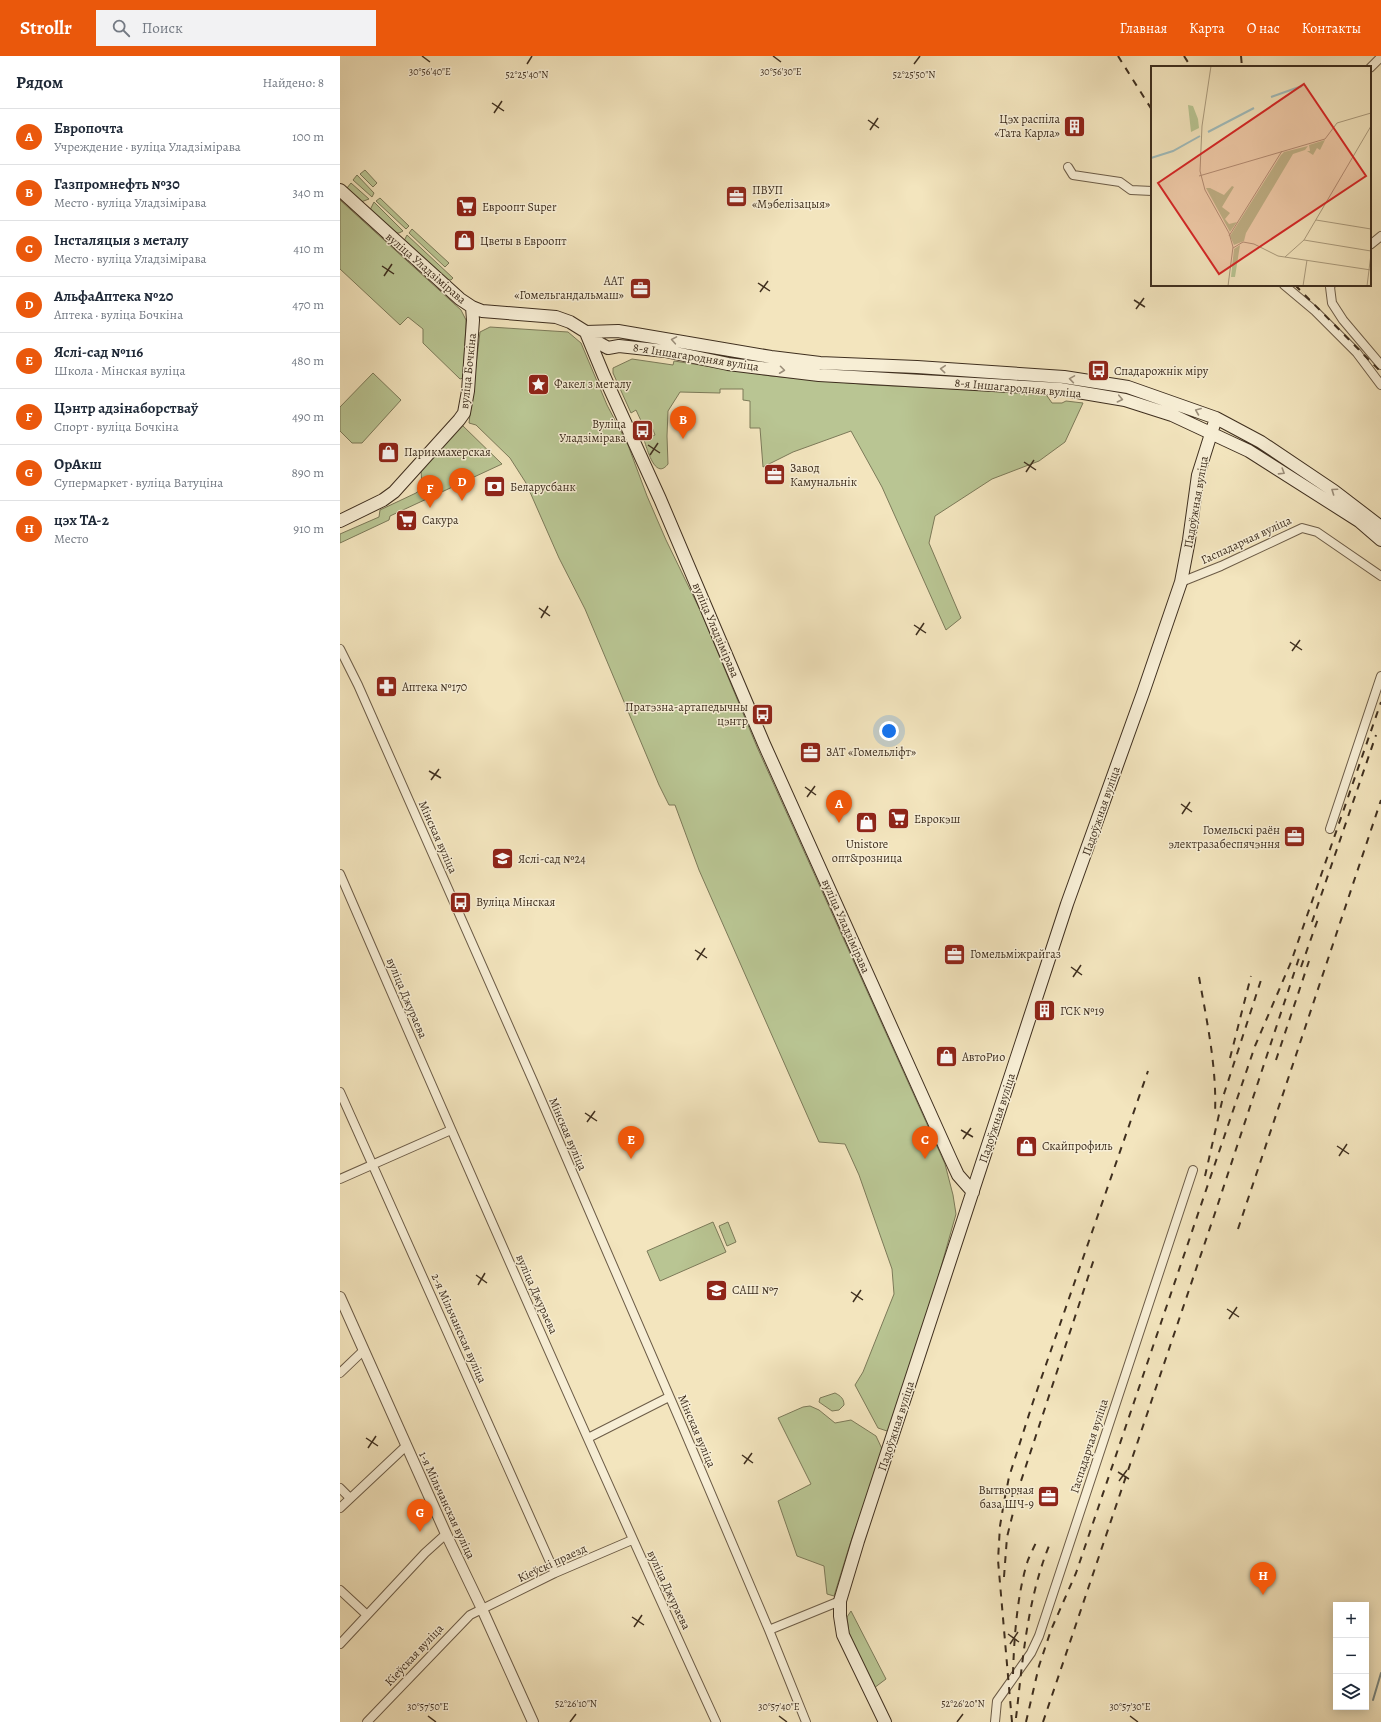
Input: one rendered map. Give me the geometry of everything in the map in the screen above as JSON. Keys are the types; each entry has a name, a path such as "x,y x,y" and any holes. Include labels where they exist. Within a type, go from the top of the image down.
{"main road":[{"name":"вуліца Уладзімірава","path":"340,190 444,286 460,299 472,306 482,311 556,316 570,322 586,332 660,498 764,744 951,1160 958,1175 973,1192"},
{"name":"вуліца Бочкіна","path":"340,521 383,500 394,492 462,417 468,391 473,320 472,306"},
{"name":"8-я Іншагародняя вуліца","path":"586,332 618,331 712,348 820,363 917,367 1064,377 1128,387 1216,418 1274,451 1334,491 1362,517 1381,540"},
{"name":"8-я Іншагародняя вуліца","path":"586,332 597,342 608,348 619,346 665,352 728,364 818,375 1072,390 1125,400 1151,408 1211,432 1249,451 1381,527"},
{"path":"601,368 604,360 619,346"},
{"name":"Падоўжная вуліца","path":"885,1722 843,1635 840,1601 858,1541 1068,904 1181,582 1189,540 1198,475 1216,418"}],"street":[{"path":"1371,67 1381,57"},
{"path":"1068,168 1073,175 1120,182 1131,190 1151,191"},
{"path":"1371,245 1381,236"},
{"path":"1285,286 1315,311 1357,353 1381,385"},
{"path":"1330,286 1332,302 1343,320 1381,365"},
{"name":"Гаспадарчая вуліца","path":"1181,582 1198,576 1302,528 1317,532 1381,576"},
{"path":"1370,568 1381,567"},
{"name":"Мінская вуліца","path":"340,649 358,686 488,980 769,1630 806,1722"},
{"path":"1330,829 1381,676"},
{"name":"вуліца Джураева","path":"340,874 450,1130 632,1540 716,1722"},
{"name":"2-я Мільчанская вуліца","path":"340,1092 555,1573"},
{"path":"340,1179 450,1130"},
{"name":"Гаспадарчая вуліца","path":"996,1722 997,1702 1031,1653 1039,1636 1193,1170"},
{"name":"1-я Мільчанская вуліца","path":"340,1297 406,1446 533,1722"},
{"path":"340,1373 364,1351"},
{"path":"588,1438 669,1397"},
{"path":"340,1508 406,1446"},
{"path":"340,1488 350,1498"},
{"path":"340,1644 425,1552 446,1534"},
{"name":"Кіеўскі праезд","path":"482,1609 555,1573 632,1540"},
{"path":"340,1590 367,1615"},
{"path":"769,1630 840,1601"},
{"name":"Кіеўская вуліца","path":"367,1722 463,1620 482,1609"}],"green space":[{"path":"365,170 377,183 373,187 360,174"},
{"path":"357,175 374,193 372,197 353,180"},
{"path":"351,183 369,199 361,202 347,188"},
{"path":"380,198 409,226 406,229 376,201"},
{"path":"340,200 461,310 466,320 463,378 460,379 423,343 423,329 408,317 400,325 340,269"},
{"path":"374,202 403,231 395,233 370,210"},
{"path":"412,229 449,263 445,267 409,233"},
{"path":"407,235 453,278 451,280 446,280 404,241"},
{"path":"490,327 568,332 581,343 607,405 628,445 647,496 666,540 701,612 757,747 945,1164 956,1214 932,1299 890,1430 887,1431 878,1428 855,1385 863,1372 894,1294 892,1269 859,1175 845,1144 819,1142 699,870 675,805 669,805 659,785 585,609 559,558 526,483 510,458 476,425 469,423 480,332"},
{"path":"632,359 673,365 674,361 771,376 872,385 1045,393 1052,403 1062,403 1066,401 1083,403 1065,442 1039,461 992,479 935,516 929,543 961,618 946,630 882,487 851,431 793,452 763,467 760,428 750,428 750,401 743,400 743,389 720,389 720,393 680,392 668,411 668,464 659,469 655,466 649,456 644,440 655,435 650,422 643,425 636,410 631,413 613,373 613,368"},
{"path":"373,373 401,400 362,443 352,443 340,431 340,407"},
{"path":"462,425 502,464 390,516 389,520 340,543 340,534 379,517 380,510 416,493 422,488 421,469"},
{"path":"713,1222 726,1252 660,1281 647,1251"},
{"path":"728,1222 736,1242 727,1246 719,1226"},
{"path":"835,1393 843,1399 844,1405 839,1410 832,1411 819,1402 820,1398"},
{"path":"810,1406 819,1410 835,1423 851,1420 876,1436 883,1451 850,1544 834,1596 827,1594 824,1566 797,1556 778,1501 811,1484 778,1418 803,1407"},
{"path":"851,1611 886,1679 874,1688 849,1633 847,1617"}],"waterway":[{"path":"1373,1700 1381,1673"}],"railway":[{"path":"1118,56 1151,108"},
{"path":"1184,56 1190,66"},
{"path":"1241,56 1242,66"},
{"path":"1296,286 1381,372"},
{"path":"1026,1722 1039,1666 1051,1630 1076,1573 1255,1046 1291,962 1381,702"},
{"path":"1312,922 1376,735"},
{"path":"1238,1229 1381,800"},
{"path":"1301,967 1319,916"},
{"path":"1043,1722 1215,1213 1299,958"},
{"path":"1276,1060 1309,961"},
{"path":"1230,1058 1251,976"},
{"path":"1199,977 1213,1062 1215,1114"},
{"path":"1205,1176 1223,1097 1262,977"},
{"path":"1012,1722 998,1560 1000,1526 1009,1477 1033,1402 1148,1071"},
{"path":"1004,1577 1007,1537 1021,1481 1095,1256"},
{"path":"1013,1674 1015,1632 1021,1587 1028,1560 1038,1538"},
{"path":"1016,1718 1031,1606 1036,1584 1051,1541"}],"place":[{"name":"Цэх распіла «Тата Карла»","path":"1075,126"},
{"name":"ПВУП «Мэбелізацыя»","path":"736,197"},
{"name":"Евроопт Super","path":"466,207"},
{"name":"Цветы в Евроопт","path":"465,241"},
{"name":"ААТ «Гомельгандальмаш»","path":"640,288"},
{"name":"Спадарожнік міру","path":"1099,371"},
{"name":"Факел з металу","path":"538,384"},
{"name":"Вуліца Уладзімірава","path":"642,431"},
{"name":"Газпромнефть №30","path":"683,439"},
{"name":"Парикмахерская","path":"388,452"},
{"name":"Завод Камунальнік","path":"774,475"},
{"name":"Беларусбанк","path":"494,487"},
{"name":"АльфаАптека №20","path":"462,501"},
{"name":"Цэнтр адзінаборстваў","path":"430,508"},
{"name":"Сакура","path":"406,520"},
{"name":"Аптека №170","path":"386,687"},
{"name":"Пратэзна-артапедычны цэнтр","path":"763,714"},
{"name":"ЗАТ «Гомельліфт»","path":"810,752"},
{"name":"Еврокэш","path":"898,819"},
{"name":"Европочта","path":"839,823"},
{"name":"Unistore опт&розница","path":"867,823"},
{"name":"Гомельскі раён электразабеспячэння","path":"1295,837"},
{"name":"Яслі-сад №24","path":"502,859"},
{"name":"Вуліца Мінская","path":"461,902"},
{"name":"Гомельміжрайгаз","path":"954,954"},
{"name":"ГСК №19","path":"1045,1011"},
{"name":"АвтоРио","path":"947,1057"},
{"name":"Скайпрофиль","path":"1026,1146"},
{"name":"Яслі-сад №116","path":"631,1159"},
{"name":"Інсталяцыя з металу","path":"925,1159"},
{"name":"САШ №7","path":"716,1290"},
{"name":"Вытворчая база ШЧ-9","path":"1049,1497"},
{"name":"ОрАкш","path":"420,1532"},
{"name":"цэх ТА-2","path":"1263,1595"}]}
